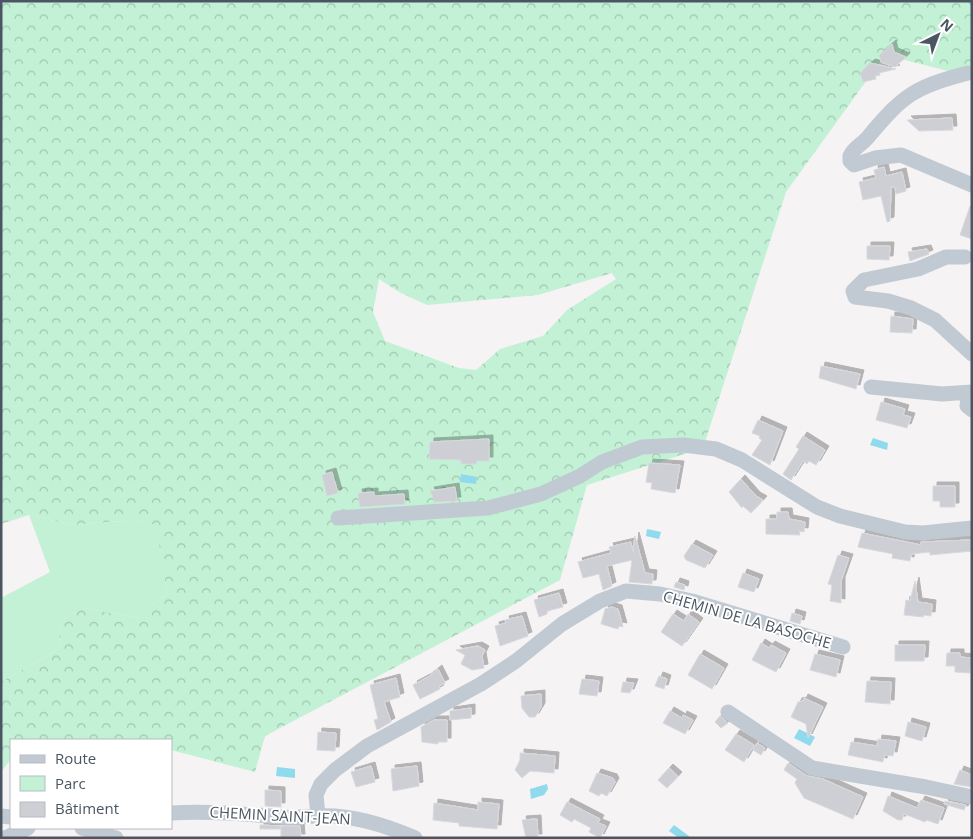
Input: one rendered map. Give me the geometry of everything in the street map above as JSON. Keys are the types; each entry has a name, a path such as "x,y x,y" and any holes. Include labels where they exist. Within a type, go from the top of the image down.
{"street":[{"path":"968,73 928,84 906,96 891,109 850,156 850,161 854,165 875,158 901,155 972,185"},
{"path":"965,257 946,257 918,269 864,280 852,291 855,297 888,301 911,308 936,320 972,354"},
{"path":"871,388 942,394 970,392 967,406 972,410"},
{"path":"338,518 488,508 541,494 580,476 602,462 642,446 683,445 716,449 742,460 817,507 840,516 905,532 923,534 972,528"},
{"name":"CHEMIN DE LA BASOCHE","path":"318,816 316,794 321,784 335,770 367,746 481,684 516,661 562,624 600,601 626,591 660,594 692,601 843,647"},
{"path":"728,712 812,768 926,786 972,797"},
{"name":"CHEMIN SAINT-JEAN","path":"172,814 189,812 286,817 318,816 385,825 415,838"},
{"path":"5,838 26,829"},
{"path":"85,829 116,838"}],"green space":[{"path":"1,1 972,1 972,77 885,55 786,192 703,448 587,485 560,580 265,736 255,772 172,750 172,739 10,739 10,760 1,772 1,682 59,649 60,621 84,608 138,618 167,593 156,525 135,520 74,525 29,515 1,524","holes":["612,273 616,279 567,310 543,336 500,349 476,370 459,368 385,341 373,312 379,279 399,292 427,305 538,295"]},
{"path":"29,515 74,525 135,520 157,525 167,593 138,618 84,608 60,621 59,649 1,682 1,598 50,572"}],"water":[{"path":"873,438 888,443 887,450 870,445"},
{"path":"461,474 477,477 476,484 460,482"},
{"path":"647,529 661,532 659,539 646,536"},
{"path":"799,729 815,737 810,746 794,738"},
{"path":"277,767 295,769 295,778 276,776"},
{"path":"547,784 548,789 544,795 531,799 530,789"},
{"path":"674,825 689,836 688,838 679,838 669,831"}],"building":[{"path":"892,44 894,52 906,57 895,67 881,62 879,55"},
{"path":"871,63 896,69 879,73 880,75 875,76 876,79 863,82 860,73"},
{"path":"952,118 953,130 919,131 907,120"},
{"path":"884,167 886,176 902,172 906,191 896,194 895,187 891,187 890,221 887,222 881,196 863,200 859,182 876,178 874,170"},
{"path":"970,206 972,207 972,239 960,235"},
{"path":"867,246 890,246 889,260 867,259"},
{"path":"927,249 929,254 910,261 908,252"},
{"path":"891,316 913,319 912,333 890,332"},
{"path":"821,366 860,374 856,389 819,378"},
{"path":"881,402 905,409 903,415 911,417 907,428 876,420"},
{"path":"758,420 783,431 770,465 752,455 762,440 759,438 760,436 752,433"},
{"path":"803,436 825,450 816,465 809,461 807,464 803,461 791,480 783,474 799,449 796,447"},
{"path":"489,439 489,461 477,461 476,464 461,464 461,460 429,459 430,442"},
{"path":"649,463 680,465 675,493 651,489 652,483 646,482"},
{"path":"332,472 338,493 327,496 322,475"},
{"path":"741,479 756,496 763,500 751,513 743,506 742,508 729,492"},
{"path":"933,486 955,486 955,507 940,507 940,501 933,501"},
{"path":"455,487 457,501 435,502 430,491"},
{"path":"374,492 374,496 404,494 405,504 360,507 358,493"},
{"path":"777,512 788,512 789,519 805,522 804,532 799,531 800,535 766,534 766,519 777,519"},
{"path":"862,533 921,545 921,542 972,540 972,551 930,555 930,552 911,554 910,561 892,558 893,554 858,547"},
{"path":"635,536 645,573 653,574 652,584 629,582 632,560 607,566 612,586 603,590 599,574 583,578 578,562 611,553 609,547 631,542 633,552"},
{"path":"692,544 713,555 705,568 686,560 684,556"},
{"path":"838,555 849,558 841,581 841,603 830,601 832,585 828,584"},
{"path":"743,573 759,579 754,592 738,587"},
{"path":"915,581 918,602 932,604 931,616 904,615 906,600 910,601"},
{"path":"676,582 685,585 684,590 674,587"},
{"path":"559,593 563,607 547,611 547,614 539,617 534,600"},
{"path":"611,607 618,609 623,627 619,626 618,629 601,624 605,609"},
{"path":"792,613 802,616 800,624 790,621"},
{"path":"673,614 684,621 688,614 699,622 682,646 661,632"},
{"path":"522,616 528,636 500,646 495,626 506,623 505,620"},
{"path":"761,643 769,648 771,645 786,653 776,672 752,660"},
{"path":"895,645 925,645 924,661 895,661"},
{"path":"478,646 485,650 482,656 484,668 472,670 461,664 465,655 456,650"},
{"path":"947,653 960,653 960,657 971,658 970,673 955,672 955,666 946,666"},
{"path":"700,654 724,668 712,689 688,675"},
{"path":"815,654 840,660 836,677 810,670"},
{"path":"438,669 445,683 439,686 440,689 420,699 413,685"},
{"path":"659,676 667,679 664,689 655,686"},
{"path":"396,678 400,697 384,702 391,722 377,730 374,720 378,719 370,685"},
{"path":"582,679 599,681 597,696 579,694"},
{"path":"867,681 891,682 890,704 865,702"},
{"path":"623,682 634,683 630,693 621,692"},
{"path":"541,694 541,707 535,717 529,717 522,708 521,696"},
{"path":"804,698 823,707 808,738 806,724 791,717 798,702 803,701"},
{"path":"471,708 471,718 450,720 450,711"},
{"path":"670,711 682,718 683,715 693,720 685,734 663,723"},
{"path":"720,716 728,723 721,728 715,722"},
{"path":"434,720 447,720 447,742 438,742 438,744 422,742 421,727"},
{"path":"908,722 926,727 922,741 905,736"},
{"path":"318,732 336,733 335,751 317,750"},
{"path":"736,734 754,745 744,762 725,750"},
{"path":"878,739 896,741 893,756 884,755 883,762 848,755 851,742 877,746"},
{"path":"757,743 765,748 761,755 753,750"},
{"path":"520,753 555,756 554,773 530,771 522,778 515,770 520,760"},
{"path":"788,763 807,776 823,779 863,797 853,819 804,798 795,783 797,779 784,770"},
{"path":"371,766 375,782 356,787 351,772"},
{"path":"417,766 419,786 393,791 391,769"},
{"path":"669,768 678,776 667,788 658,780"},
{"path":"960,770 972,775 972,787 954,784"},
{"path":"597,773 613,778 615,782 607,796 601,793 599,796 589,791"},
{"path":"265,790 281,791 281,807 265,806"},
{"path":"888,796 917,808 921,800 944,808 938,824 926,820 925,822 904,814 902,820 898,820 883,811"},
{"path":"945,801 966,805 964,810 944,804"},
{"path":"478,802 499,804 497,829 459,826 459,823 433,820 434,803 478,810"},
{"path":"567,802 600,819 598,823 606,826 600,838 589,832 591,828 574,819 572,822 560,815"},
{"path":"537,819 538,838 526,838 522,820"},
{"path":"260,825 281,826 281,829 260,829"},
{"path":"281,826 300,826 301,838 281,838"}]}
